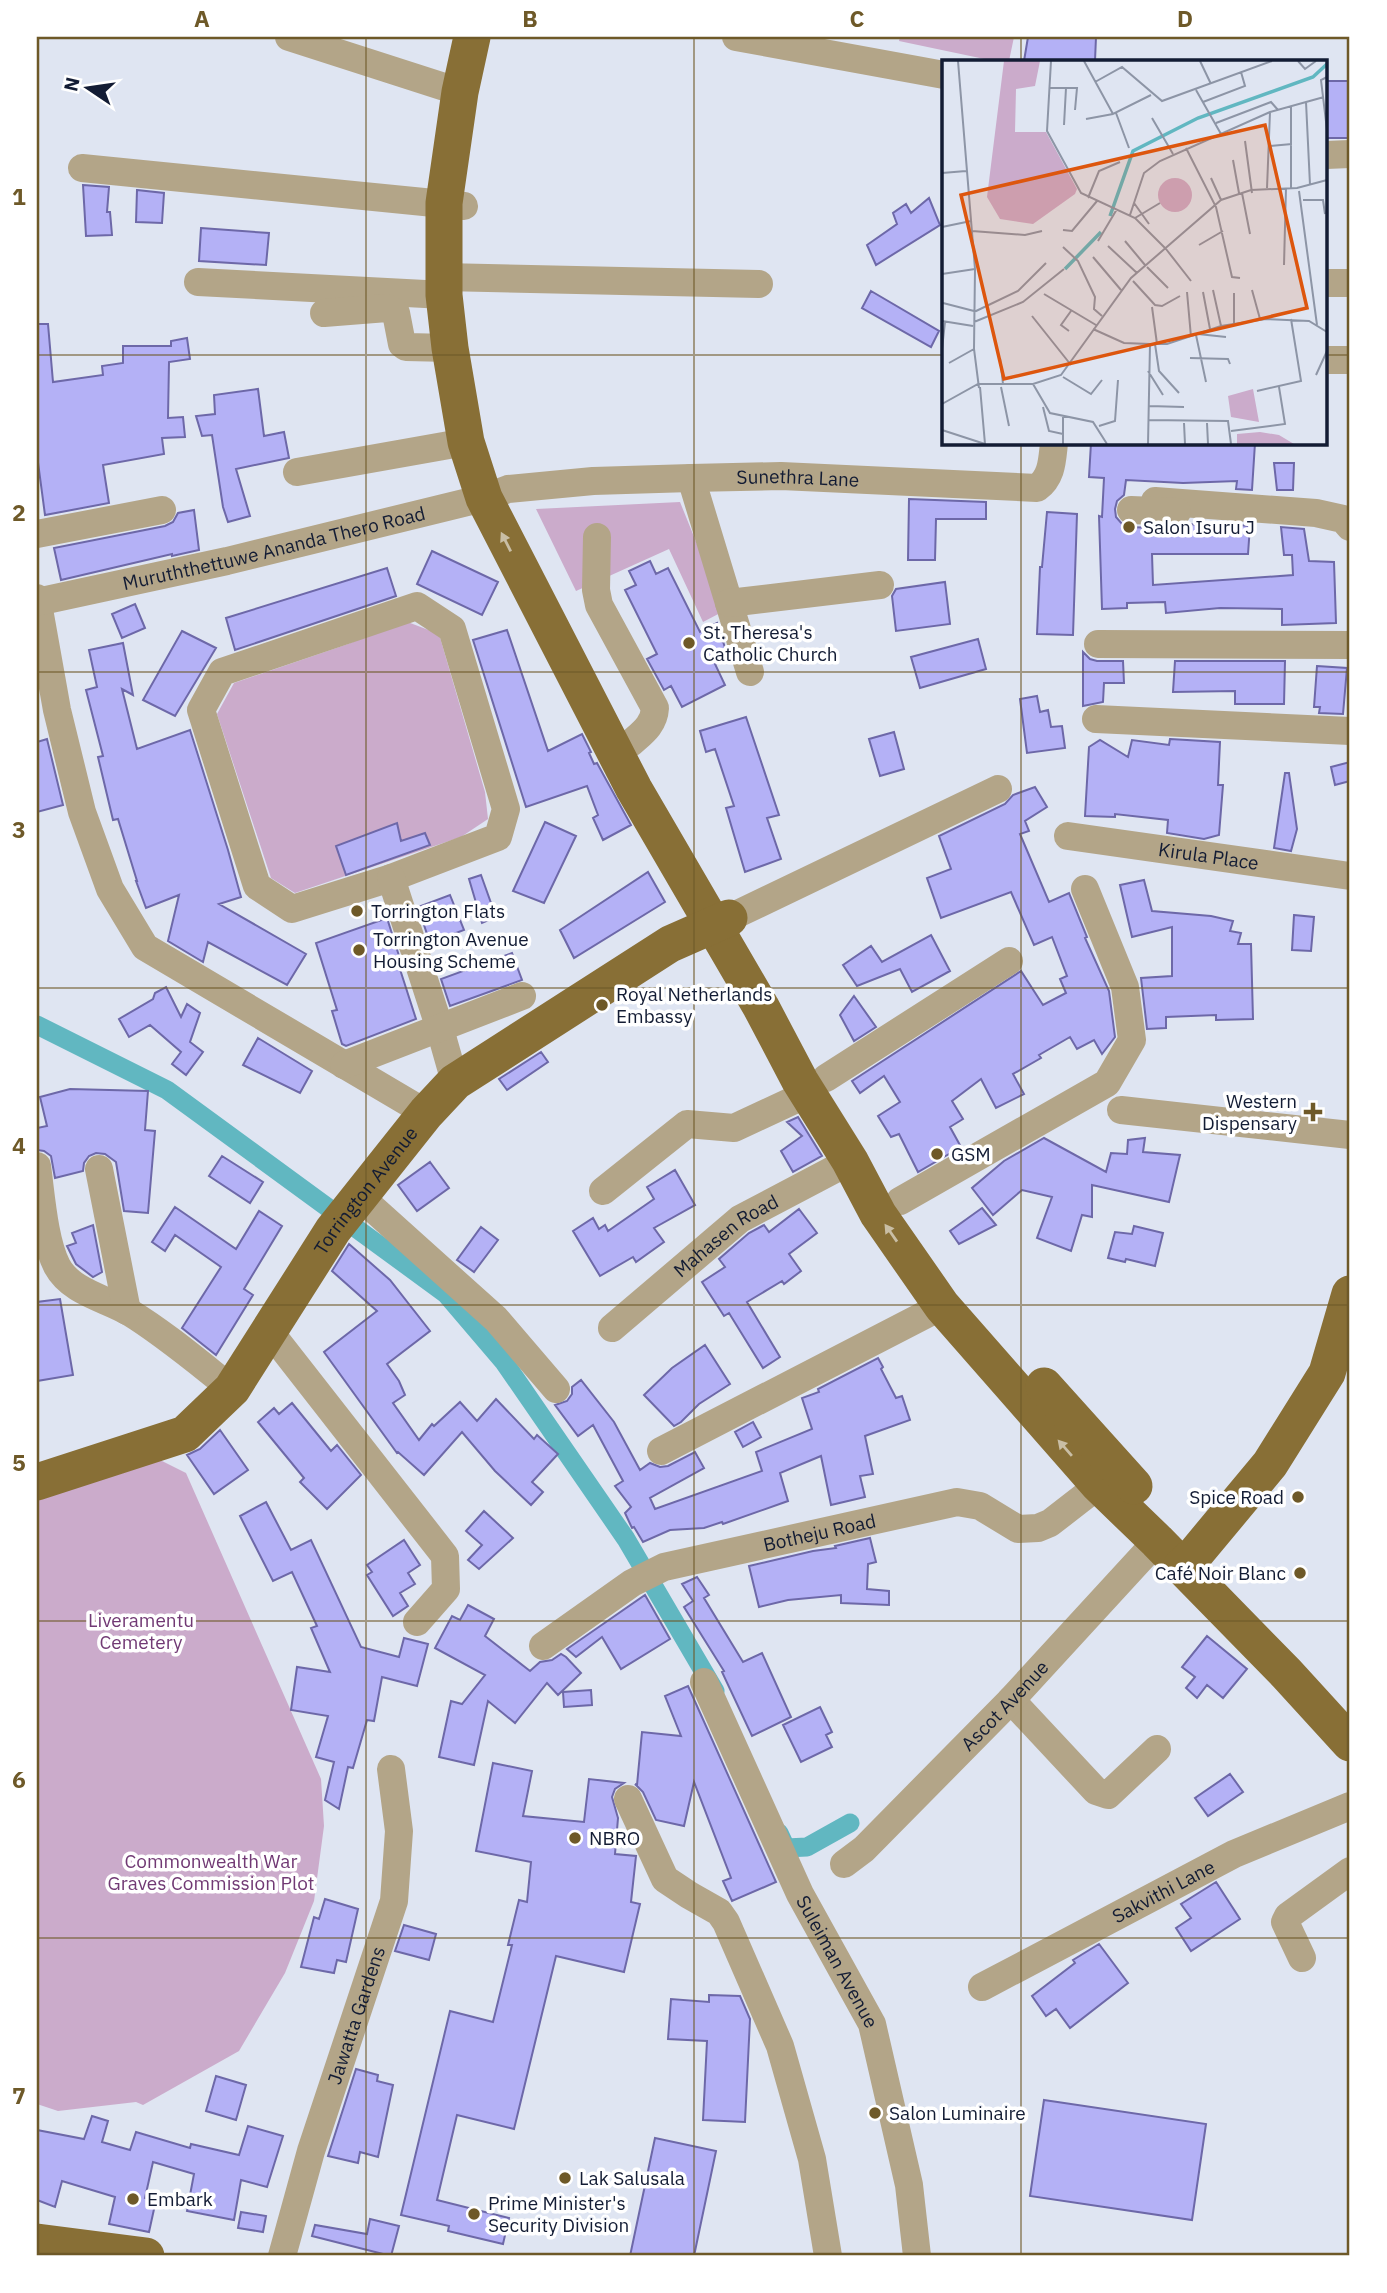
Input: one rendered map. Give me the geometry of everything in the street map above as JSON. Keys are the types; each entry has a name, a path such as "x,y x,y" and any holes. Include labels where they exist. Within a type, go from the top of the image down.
{"main road":[{"path":"472,37 460,92 450,283 450,348 466,442 631,743 761,1007 868,1152 960,1293 1107,1458 1178,1554 1350,1743"},
{"path":"454,205 494,37"},
{"path":"450,283 469,347 496,493 634,789 721,922"},
{"name":"Torrington Avenue","path":"37,1482 186,1434 232,1389 333,1230 455,1082 670,944 721,922"},
{"path":"817,1086 850,1161 878,1214 942,1306 1099,1485 1300,1661 1350,1717"},
{"path":"1178,1554 1270,1464 1327,1373 1350,1294"},
{"path":"37,2242 146,2256"}],"street":[{"path":"289,37 460,92"},
{"path":"736,37 942,75"},
{"path":"1328,155 1350,154"},
{"path":"82,168 454,205"},
{"path":"198,282 759,284"},
{"path":"1328,283 1350,283"},
{"path":"324,313 387,308 396,313 402,344 406,347 450,348"},
{"path":"1328,360 1350,360"},
{"path":"297,472 466,442"},
{"name":"Sunethra Lane","path":"496,493 593,481 781,477 1037,488 1051,470 1054,444"},
{"path":"691,478 750,672"},
{"name":"Muruththettuwe Ananda Thero Road","path":"37,600 227,561 496,493"},
{"path":"1143,506 1315,513 1343,519 1350,527"},
{"path":"37,534 162,510"},
{"path":"597,537 596,590 599,605 655,708 650,726 631,743"},
{"path":"729,603 880,585"},
{"path":"37,600 47,713 110,889 145,947 426,1114"},
{"path":"416,606 452,628 506,809 498,837 391,878 292,909 257,886 201,710 222,672 416,606"},
{"path":"1098,644 1350,645"},
{"path":"1096,719 1350,731"},
{"path":"721,922 998,789"},
{"name":"Kirula Place","path":"1068,836 1350,876"},
{"path":"391,878 455,1082"},
{"path":"900,1201 1107,1083 1132,1040 1125,987 1085,889"},
{"path":"603,1191 687,1124 734,1128 817,1086 1009,961"},
{"path":"344,1065 522,996"},
{"path":"1121,1110 1350,1135"},
{"name":"Mahasen Road","path":"612,1328 740,1219 850,1161"},
{"path":"37,1166 50,1250 58,1269 78,1288 127,1311 232,1389"},
{"path":"99,1169 127,1311"},
{"path":"359,1196 496,1319 556,1389"},
{"path":"661,1451 942,1306"},
{"path":"270,1332 445,1556 446,1589 417,1622"},
{"name":"Botheju Road","path":"543,1646 632,1583 664,1567 957,1502 980,1506 1018,1529 1038,1528 1050,1523 1099,1485"},
{"name":"Ascot Avenue","path":"844,1864 864,1849 1011,1700 1178,1554"},
{"name":"Suleiman Avenue","path":"704,1682 800,1894 872,2024 909,2186 917,2256"},
{"path":"1011,1700 1096,1791 1108,1795 1157,1749"},
{"name":"Jawatta Gardens","path":"282,2256 311,2151 394,1901 399,1831 391,1769"},
{"path":"628,1799 665,1879 719,1912 726,1922 780,2046 812,2159 828,2256"},
{"name":"Sakvithi Lane","path":"982,1986 1234,1854 1350,1806"},
{"path":"1303,1958 1285,1922 1288,1916 1350,1871"}],"green space":[{"path":"900,37 1014,37 1009,60 989,60 899,41"},
{"path":"680,502 724,611 703,622 669,549 576,591 536,509"},
{"path":"405,621 439,634 485,792 488,819 461,837 295,893 271,878 217,714 234,683 348,644"},
{"path":"148,1454 186,1473 321,1779 324,1826 314,1901 285,1973 239,2051 143,2105 136,2102 58,2111 37,2104 37,1489"}],"building":[{"path":"1028,37 1096,37 1095,60 1024,60"},
{"path":"1328,81 1350,81 1350,138 1328,138"},
{"path":"83,185 109,187 107,212 110,212 112,235 86,236"},
{"path":"137,190 164,193 162,223 136,222"},
{"path":"929,198 940,225 876,265 867,245 897,224 893,213 906,204 911,213"},
{"path":"201,228 269,233 266,265 199,261"},
{"path":"871,291 939,331 931,347 862,308"},
{"path":"37,324 48,324 53,382 103,375 102,366 123,363 123,346 171,346 171,341 187,338 190,359 169,362 168,418 183,417 185,437 162,438 164,454 103,465 109,503 45,515 37,455"},
{"path":"258,389 264,436 284,432 289,458 236,469 250,516 228,522 223,507 212,435 202,436 196,416 215,414 214,395"},
{"path":"1091,444 1255,444 1252,490 1236,489 1237,481 1183,483 1126,480 1124,495 1117,501 1116,517 1122,524 1130,527 1176,529 1187,524 1200,525 1200,522 1250,526 1248,554 1152,554 1153,585 1293,575 1292,555 1284,555 1281,527 1304,529 1309,561 1334,562 1336,623 1282,625 1282,609 1220,608 1166,613 1165,602 1127,603 1127,608 1102,609 1099,516 1102,517 1104,478 1089,477"},
{"path":"1274,463 1294,463 1293,490 1277,490"},
{"path":"909,499 986,502 986,519 936,519 935,560 908,560"},
{"path":"194,510 199,550 61,580 54,548 165,526 173,522 178,513"},
{"path":"1047,512 1077,514 1073,635 1037,634 1040,567"},
{"path":"432,551 498,582 482,615 417,584"},
{"name":"St. Theresa's Catholic Church","path":"650,561 656,574 668,568 700,632 717,623 728,657 715,664 725,685 682,707 671,686 664,690 647,659 657,654 625,590 636,585 629,571"},
{"path":"387,568 396,596 235,650 226,618"},
{"path":"945,582 950,624 896,631 892,596 896,589"},
{"path":"135,604 145,628 122,638 112,614"},
{"path":"507,630 548,751 582,734 594,764 597,763 631,825 603,840 593,818 598,815 587,786 526,807 473,640"},
{"path":"182,631 216,648 175,716 143,700"},
{"path":"978,639 986,669 920,688 911,657"},
{"path":"123,643 133,695 122,689 137,749 190,730 241,897 219,904 306,954 287,985 208,942 203,962 168,941 179,895 146,908 118,819 113,820 98,757 103,756 86,690 97,687 89,650"},
{"path":"1083,652 1090,659 1097,661 1123,661 1124,683 1104,683 1103,702 1083,706"},
{"path":"1175,661 1285,661 1284,704 1235,704 1235,691 1173,692"},
{"path":"1317,666 1347,668 1343,714 1319,713 1320,707 1314,707"},
{"path":"1037,696 1040,712 1048,710 1051,727 1062,726 1065,748 1027,753 1020,699"},
{"path":"746,717 779,815 767,818 781,859 745,872 726,808 734,806 715,749 706,752 700,731"},
{"path":"894,732 904,769 880,776 869,739"},
{"path":"47,739 63,805 37,812 37,742"},
{"path":"1170,739 1220,742 1218,785 1223,785 1219,835 1204,839 1167,833 1168,820 1115,814 1115,817 1085,816 1089,747 1100,740 1128,757 1132,740 1169,745"},
{"path":"1350,762 1350,781 1335,785 1331,767"},
{"path":"1285,773 1289,773 1297,829 1291,851 1274,848"},
{"path":"1035,787 1047,807 1025,821 1029,831 1020,834 1049,902 1069,893 1087,937 1085,938 1109,991 1115,1037 1102,1054 1094,1040 1077,1049 1070,1037 1039,1055 1041,1058 1013,1074 1024,1094 996,1108 981,1079 952,1101 963,1119 950,1127 961,1147 918,1172 899,1134 891,1137 878,1116 900,1102 884,1076 860,1093 852,1081 1021,971 1043,1005 1066,993 1060,979 1067,976 1052,937 1034,945 1011,892 941,918 927,878 951,869 939,836 1005,804 1013,795"},
{"name":"Torrington Avenue Housing Scheme","path":"545,822 576,836 544,903 513,891"},
{"name":"Torrington Avenue Housing Scheme","path":"397,823 401,841 425,833 430,845 346,875 336,846"},
{"path":"648,872 665,902 574,958 560,930"},
{"path":"481,875 496,917 482,923 469,879"},
{"path":"1144,880 1152,911 1211,916 1233,921 1230,931 1241,933 1238,944 1251,944 1253,1019 1216,1020 1216,1015 1166,1017 1166,1028 1147,1029 1141,978 1172,976 1172,927 1132,937 1120,885"},
{"path":"450,895 464,930 430,943 418,907"},
{"path":"1294,915 1314,917 1311,951 1292,950"},
{"path":"387,918 416,1019 346,1046 342,1044 332,1011 337,1010 316,943"},
{"path":"931,935 950,971 912,992 900,969 857,986 843,965 871,946 882,962"},
{"name":"Torrington Avenue Housing Scheme","path":"512,953 522,980 450,1006 441,979"},
{"path":"166,987 181,1017 187,1004 200,1013 190,1042 203,1052 186,1075 172,1064 181,1052 150,1025 129,1037 119,1019 153,999 155,993"},
{"path":"854,996 876,1027 854,1041 840,1015"},
{"path":"258,1038 312,1071 300,1093 243,1065"},
{"path":"541,1052 548,1062 507,1090 499,1079"},
{"path":"70,1089 148,1091 145,1130 155,1131 148,1213 124,1211 116,1162 105,1154 96,1153 89,1156 83,1171 55,1178 51,1156 37,1150 37,1128 47,1126 40,1097"},
{"path":"798,1117 822,1156 793,1172 781,1151 802,1136 787,1122"},
{"path":"1044,1138 1106,1172 1111,1153 1127,1154 1128,1140 1145,1138 1143,1152 1180,1155 1169,1202 1092,1185 1092,1217 1082,1215 1071,1251 1037,1238 1052,1197 1022,1190 993,1215 972,1188 1004,1161"},
{"path":"222,1156 263,1182 250,1203 209,1176"},
{"path":"430,1162 449,1188 417,1211 398,1185"},
{"path":"675,1170 695,1205 654,1228 664,1242 636,1262 633,1257 600,1276 573,1231 593,1218 599,1229 605,1225 608,1231 654,1199 647,1187"},
{"path":"175,1207 236,1249 259,1211 282,1226 244,1289 253,1295 216,1355 182,1328 221,1267 175,1235 165,1251 152,1242"},
{"path":"982,1208 996,1225 959,1244 950,1231"},
{"path":"799,1209 817,1233 789,1254 801,1271 784,1284 782,1281 747,1302 780,1357 763,1368 729,1313 724,1316 702,1282 725,1267 719,1259 749,1233 764,1225 769,1232"},
{"path":"93,1225 102,1272 93,1277 76,1264 67,1246 76,1243 72,1233"},
{"path":"1134,1226 1163,1233 1155,1266 1108,1258 1115,1232 1132,1234"},
{"path":"481,1227 498,1240 474,1272 457,1260"},
{"path":"349,1244 390,1280 430,1331 387,1364 405,1395 393,1403 419,1440 432,1424 434,1426 460,1402 477,1421 496,1399 534,1439 537,1435 558,1454 532,1482 543,1492 531,1505 495,1471 462,1432 424,1475 397,1453 324,1352 377,1311 332,1271"},
{"path":"60,1299 73,1375 37,1381 37,1302"},
{"path":"705,1345 730,1384 699,1404 674,1426 644,1395 672,1368"},
{"path":"878,1358 896,1398 902,1396 910,1420 865,1436 873,1474 860,1476 865,1497 831,1505 821,1456 780,1473 788,1501 723,1524 670,1530 643,1542 625,1513 631,1507 615,1486 623,1481 593,1425 578,1436 555,1405 567,1401 572,1394 572,1387 581,1380 614,1422 640,1470 650,1463 660,1467 668,1466 695,1452 704,1468 650,1498 655,1509 762,1471 756,1452 812,1429 802,1398 819,1392 818,1389"},
{"path":"292,1403 331,1451 337,1445 361,1475 327,1509 300,1482 304,1478 258,1422 274,1408 279,1414"},
{"path":"753,1422 761,1437 743,1447 735,1432"},
{"path":"220,1430 248,1470 214,1494 187,1455 200,1449"},
{"path":"266,1502 291,1550 311,1540 361,1647 399,1657 404,1638 428,1644 417,1686 382,1677 374,1721 367,1720 353,1768 348,1767 339,1809 325,1800 334,1762 316,1757 328,1716 291,1710 297,1667 330,1672 311,1628 317,1626 292,1572 273,1581 240,1516"},
{"path":"484,1511 513,1538 479,1569 468,1560 482,1545 466,1531"},
{"path":"870,1538 876,1562 868,1564 867,1589 889,1591 889,1605 841,1603 841,1595 788,1600 759,1607 749,1566"},
{"path":"404,1540 420,1565 408,1573 415,1584 400,1593 408,1606 393,1616 367,1575 372,1572 367,1565"},
{"path":"697,1577 709,1595 704,1598 743,1662 762,1653 791,1717 752,1736 722,1672 724,1671 684,1607 693,1601 682,1584"},
{"path":"645,1595 670,1639 621,1669 602,1637 576,1657 567,1649"},
{"path":"468,1605 494,1619 485,1636 530,1671 540,1662 552,1660 561,1654 581,1673 558,1695 547,1683 515,1723 488,1701 474,1765 439,1757 451,1701 462,1704 485,1675 435,1648 452,1616 460,1620"},
{"path":"1207,1636 1247,1669 1223,1698 1207,1685 1197,1698 1186,1688 1195,1677 1182,1667"},
{"path":"688,1686 776,1882 732,1901 723,1881 731,1878 694,1782 684,1826 656,1820 643,1792 635,1784 637,1785 642,1732 681,1736 665,1696"},
{"path":"591,1690 592,1705 564,1707 563,1692"},
{"path":"820,1707 832,1732 826,1735 832,1747 801,1762 783,1725"},
{"path":"493,1763 532,1771 523,1816 584,1822 589,1779 624,1783 615,1789 612,1797 618,1818 615,1854 636,1856 631,1902 640,1904 624,1972 556,1956 514,2129 457,2115 437,2200 509,2218 503,2244 448,2231 449,2226 401,2215 450,2011 493,2022 512,1945 508,1945 519,1900 527,1902 531,1862 476,1851"},
{"path":"1230,1774 1243,1792 1208,1816 1195,1798"},
{"path":"1216,1882 1240,1919 1191,1951 1176,1928 1191,1918 1181,1904"},
{"path":"325,1899 358,1909 346,1962 337,1960 334,1973 301,1967 314,1917 319,1919"},
{"path":"404,1925 436,1934 429,1960 395,1951"},
{"path":"1099,1944 1128,1983 1070,2028 1056,2009 1046,2016 1032,1996 1075,1963 1073,1960"},
{"path":"709,1995 740,1996 750,2019 745,2122 703,2120 707,2041 668,2039 671,1999 709,2002"},
{"path":"356,2069 378,2075 377,2081 393,2085 378,2157 360,2152 358,2163 328,2156"},
{"path":"216,2076 246,2085 236,2120 206,2111"},
{"path":"1044,2100 1206,2124 1192,2220 1030,2196"},
{"path":"92,2116 108,2121 102,2142 130,2150 136,2132 190,2148 191,2144 239,2155 248,2126 283,2136 267,2187 241,2180 234,2220 187,2211 194,2174 153,2162 145,2198 156,2200 149,2232 109,2224 115,2197 62,2181 55,2207 37,2200 37,2130 84,2139"},
{"path":"655,2138 716,2151 694,2256 630,2256"},
{"path":"241,2212 266,2216 263,2232 238,2228"},
{"path":"370,2219 399,2226 391,2256 312,2236 315,2225 367,2234"}],"waterway":[{"path":"37,1025 167,1090 446,1294 504,1362 626,1539 715,1691"},
{"path":"779,1833 786,1848 807,1847 850,1823"}],"place":[{"name":"Salon Isuru J","path":"1129,527"},
{"name":"St. Theresa's Catholic Church","path":"689,643"},
{"name":"Torrington Flats","path":"357,911"},
{"name":"Torrington Avenue Housing Scheme","path":"359,950"},
{"name":"Royal Netherlands Embassy","path":"602,1005"},
{"name":"Western Dispensary","path":"1313,1112"},
{"name":"GSM","path":"937,1154"},
{"name":"Spice Road","path":"1298,1497"},
{"name":"Café Noir Blanc","path":"1300,1573"},
{"name":"NBRO","path":"575,1838"},
{"name":"Salon Luminaire","path":"875,2113"},
{"name":"Lak Salusala","path":"565,2178"},
{"name":"Embark","path":"133,2199"},
{"name":"Prime Minister's Security Division","path":"474,2214"}],"park label":[{"name":"Liveramentu Cemetery","path":"141,1631"},
{"name":"Commonwealth War Graves Commission Plot","path":"211,1872"}]}
